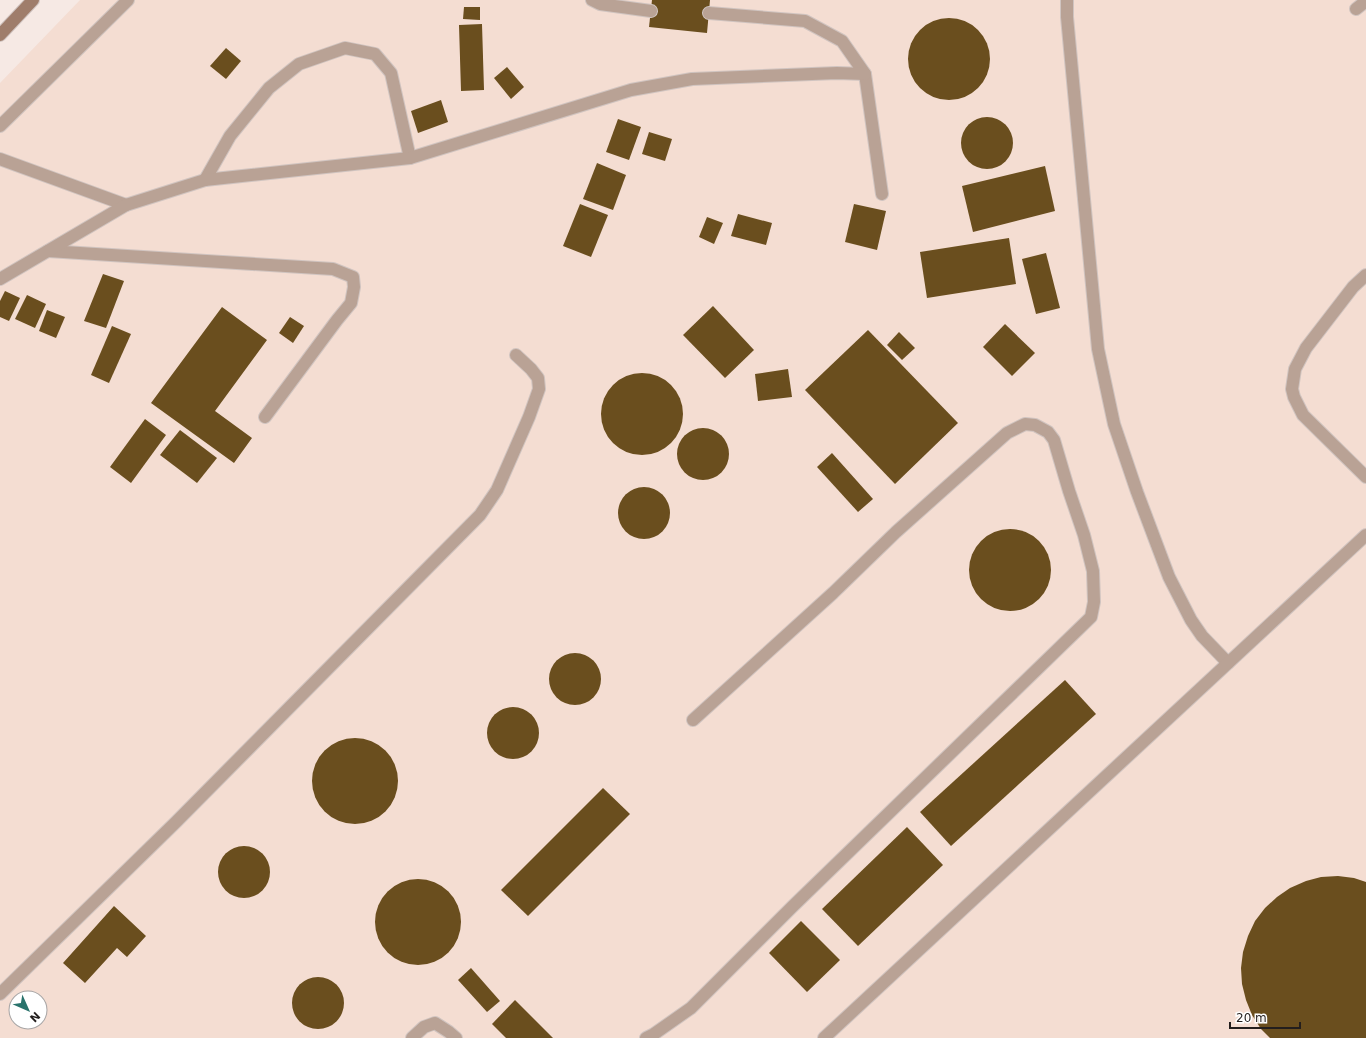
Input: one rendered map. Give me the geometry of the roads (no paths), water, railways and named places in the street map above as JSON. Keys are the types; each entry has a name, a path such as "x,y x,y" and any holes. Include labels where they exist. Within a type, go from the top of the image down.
{"main road":[{"path":"0,35 33,0"}],"lane":[{"path":"0,126 128,0"},
{"path":"592,0 600,4 651,11"},
{"path":"1067,0 1067,17 1098,349 1114,424 1137,492 1169,577 1191,620 1202,636 1228,663"},
{"path":"1356,9 1366,1"},
{"path":"709,13 805,21 842,41 865,74 882,194"},
{"path":"205,180 230,136 269,88 300,64 345,48 375,54 392,73 410,158"},
{"path":"0,279 126,205 205,180 410,158 631,90 692,79 838,73 865,74"},
{"path":"0,159 126,205"},
{"path":"48,252 333,269 353,277 354,287 351,304 337,320 265,417"},
{"path":"1366,275 1353,287 1306,348 1296,369 1292,389 1294,397 1303,415 1366,477"},
{"path":"0,994 176,822 480,515 497,490 529,417 539,389 538,378 516,355"},
{"path":"646,1038 691,1008 792,907 1091,617 1094,602 1093,571 1084,535 1054,440 1048,432 1035,425 1025,424 1007,433 896,532 833,593 693,720"},
{"path":"824,1038 1366,535"},
{"path":"412,1038 424,1027 435,1023 456,1038"}]}
